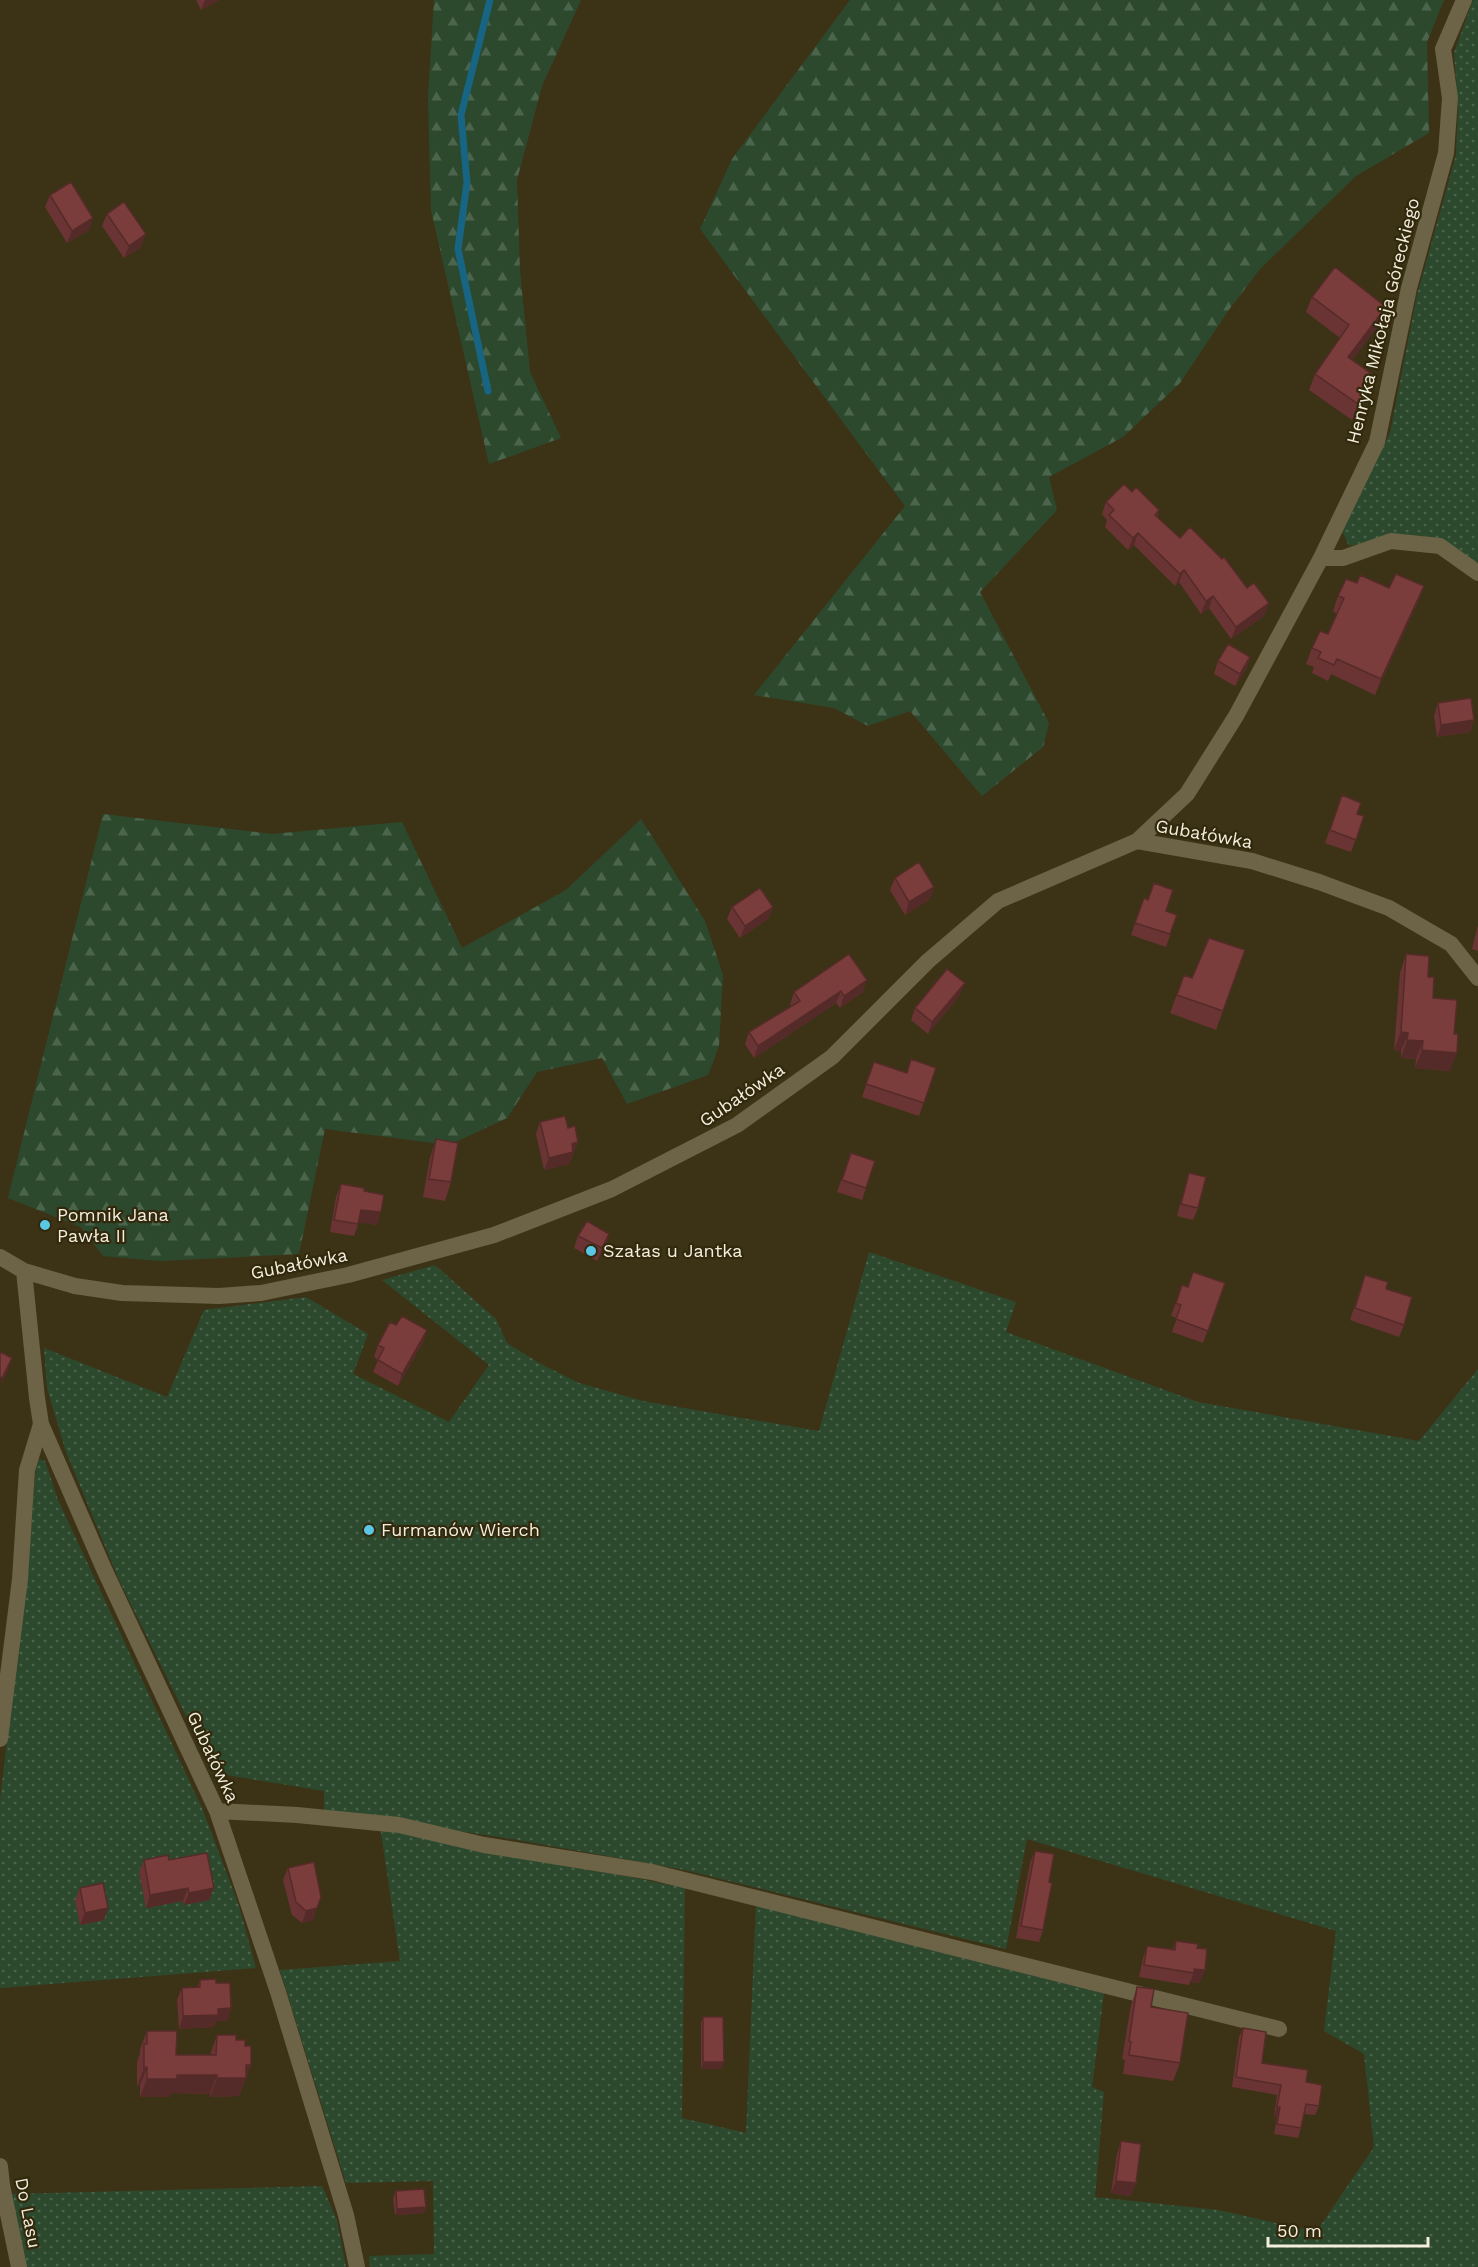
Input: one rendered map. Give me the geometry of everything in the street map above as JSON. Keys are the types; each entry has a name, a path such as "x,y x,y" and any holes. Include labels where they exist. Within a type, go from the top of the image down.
{"street":[{"name":"Henryka Mikołaja Góreckiego","path":"1137,841 1187,794 1236,716 1322,558 1377,442 1409,288 1446,153 1450,98 1443,49 1464,0"},
{"path":"1322,558 1343,558 1391,541 1440,546 1478,573"},
{"name":"Gubałówka","path":"357,2267 346,2215 278,1992 217,1810 104,1569 41,1424 24,1272 75,1286 122,1293 219,1296 250,1294 300,1286 387,1266 505,1231 612,1189 737,1125 832,1057 928,961 998,901 1137,841 1252,861 1319,882 1389,908 1451,944 1478,978"},
{"path":"0,1257 24,1272"},
{"path":"0,1739 20,1579 27,1470 41,1424"},
{"path":"217,1810 399,1825 484,1845 652,1872 1279,2029"},
{"name":"Do Lasu","path":"0,2166 19,2267"}],"green space":[{"path":"434,0 581,0 542,86 517,180 520,271 530,372 561,438 489,464 431,210 428,99"},
{"path":"850,0 1444,0 1427,42 1429,133 1356,176 1260,269 1228,311 1180,383 1123,437 1049,477 1057,510 980,592 1049,723 1043,747 982,796 910,711 868,726 834,708 754,695 905,506 700,229 732,159"},
{"path":"1473,0 1478,0 1478,566 1447,543 1432,538 1402,536 1349,546 1342,531 1390,433 1417,295 1456,155 1458,108 1454,53"},
{"path":"103,814 272,834 402,822 462,948 566,890 641,819 705,921 723,975 719,1046 708,1075 627,1104 602,1058 537,1072 507,1118 449,1145 325,1129 299,1254 161,1261 103,1256 81,1227 8,1198"},
{"path":"869,1252 1016,1302 1006,1332 1198,1402 1419,1441 1478,1369 1478,2267 370,2267 369,2256 434,2254 433,2181 346,2183 280,1970 400,1961 380,1826 685,1888 682,2118 746,2133 756,1904 1104,1993 1092,2087 1104,2092 1095,2197 1218,2210 1316,2232 1374,2147 1364,2054 1324,2031 1336,1931 1027,1839 1006,1949 685,1870 506,1838 324,1811 324,1791 214,1773 119,1580 66,1452 47,1388 44,1348 167,1397 204,1310 306,1297 368,1334 353,1374 449,1422 489,1365 382,1280 435,1265 496,1319 507,1343 539,1363 579,1383 643,1401 819,1431"},
{"path":"39,1459 45,1461 58,1500 202,1808 239,1906 256,1968 0,1988 0,1801 30,1543 36,1463"},
{"path":"322,2186 337,2220 346,2267 25,2267 10,2194"}],"building":[{"path":"71,182 93,218 72,231 50,195"},
{"path":"124,202 146,234 129,246 107,214"},
{"path":"1335,267 1386,307 1348,357 1376,377 1358,404 1315,374 1349,325 1312,297"},
{"path":"1124,484 1132,492 1136,487 1159,510 1155,515 1180,538 1190,527 1222,559 1224,557 1247,588 1254,583 1269,603 1236,627 1213,596 1206,601 1184,570 1180,574 1138,533 1133,538 1109,515 1114,510 1106,502"},
{"path":"1396,574 1424,586 1381,679 1337,659 1334,665 1318,658 1321,652 1312,648 1320,631 1328,634 1344,598 1338,596 1346,579 1357,583 1360,575 1389,588"},
{"path":"1228,644 1250,657 1240,674 1218,661"},
{"path":"1471,698 1474,720 1441,725 1438,703"},
{"path":"1342,795 1361,803 1357,814 1364,816 1356,840 1330,830"},
{"path":"919,862 934,887 909,902 895,878"},
{"path":"1154,883 1173,890 1166,911 1177,915 1170,934 1135,923 1144,898 1148,900"},
{"path":"760,888 773,907 745,926 732,907"},
{"path":"1209,938 1245,950 1223,1011 1177,995 1184,975 1192,978"},
{"path":"849,954 867,980 844,996 841,991 758,1046 749,1032 800,1001 794,992"},
{"path":"1406,954 1429,956 1428,977 1434,977 1433,998 1457,1000 1454,1034 1458,1034 1457,1053 1422,1050 1423,1041 1407,1040 1408,1033 1401,1032"},
{"path":"947,969 965,983 932,1022 915,1008"},
{"path":"911,1059 936,1068 924,1103 866,1084 874,1062 907,1073"},
{"path":"565,1116 568,1128 575,1126 578,1142 572,1144 573,1152 549,1158 540,1122"},
{"path":"436,1139 458,1143 451,1182 429,1179"},
{"path":"851,1153 875,1161 866,1188 842,1180"},
{"path":"1189,1173 1206,1177 1198,1208 1181,1204"},
{"path":"341,1184 364,1188 364,1191 384,1195 381,1212 361,1210 358,1224 334,1220"},
{"path":"587,1221 609,1234 602,1248 578,1236"},
{"path":"1193,1272 1225,1283 1208,1331 1176,1319 1181,1305 1176,1303 1182,1285 1188,1287"},
{"path":"1365,1275 1388,1282 1386,1289 1412,1297 1404,1325 1355,1308"},
{"path":"402,1316 427,1330 402,1374 378,1360 384,1348 378,1345 390,1322 396,1325"},
{"path":"0,1352 12,1358 2,1378 0,1377"},
{"path":"1035,1851 1054,1854 1049,1882 1052,1883 1043,1930 1021,1926"},
{"path":"207,1853 214,1888 189,1893 188,1888 150,1895 144,1860 168,1855 169,1860"},
{"path":"314,1862 321,1897 317,1908 306,1911 296,1902 288,1868"},
{"path":"103,1883 108,1908 85,1913 80,1888"},
{"path":"1176,1941 1198,1944 1197,1948 1207,1949 1205,1970 1194,1969 1194,1973 1144,1965 1147,1946 1175,1950"},
{"path":"216,1979 216,1983 230,1983 231,2008 218,2009 218,2015 183,2016 182,1988 200,1987 200,1980"},
{"path":"1137,1987 1154,1989 1151,2007 1188,2013 1180,2063 1129,2055"},
{"path":"703,2017 723,2017 724,2062 703,2062"},
{"path":"1243,2028 1266,2032 1262,2063 1308,2070 1306,2082 1322,2085 1319,2106 1306,2104 1301,2128 1277,2124 1281,2085 1236,2077"},
{"path":"147,2031 177,2031 176,2055 216,2055 217,2035 236,2035 236,2040 245,2040 245,2046 251,2046 251,2065 246,2065 246,2078 177,2075 177,2079 147,2079 147,2067 144,2068 144,2044 147,2044"},
{"path":"1121,2141 1141,2144 1136,2183 1116,2181"},
{"path":"424,2189 426,2207 397,2209 396,2191"}],"waterway":[{"path":"488,391 458,249 467,182 461,115 490,0"}],"place":[{"name":"Pomnik Jana Pawła II","path":"45,1225"},
{"name":"Szałas u Jantka","path":"591,1251"},
{"name":"Furmanów Wierch","path":"369,1530"}]}
